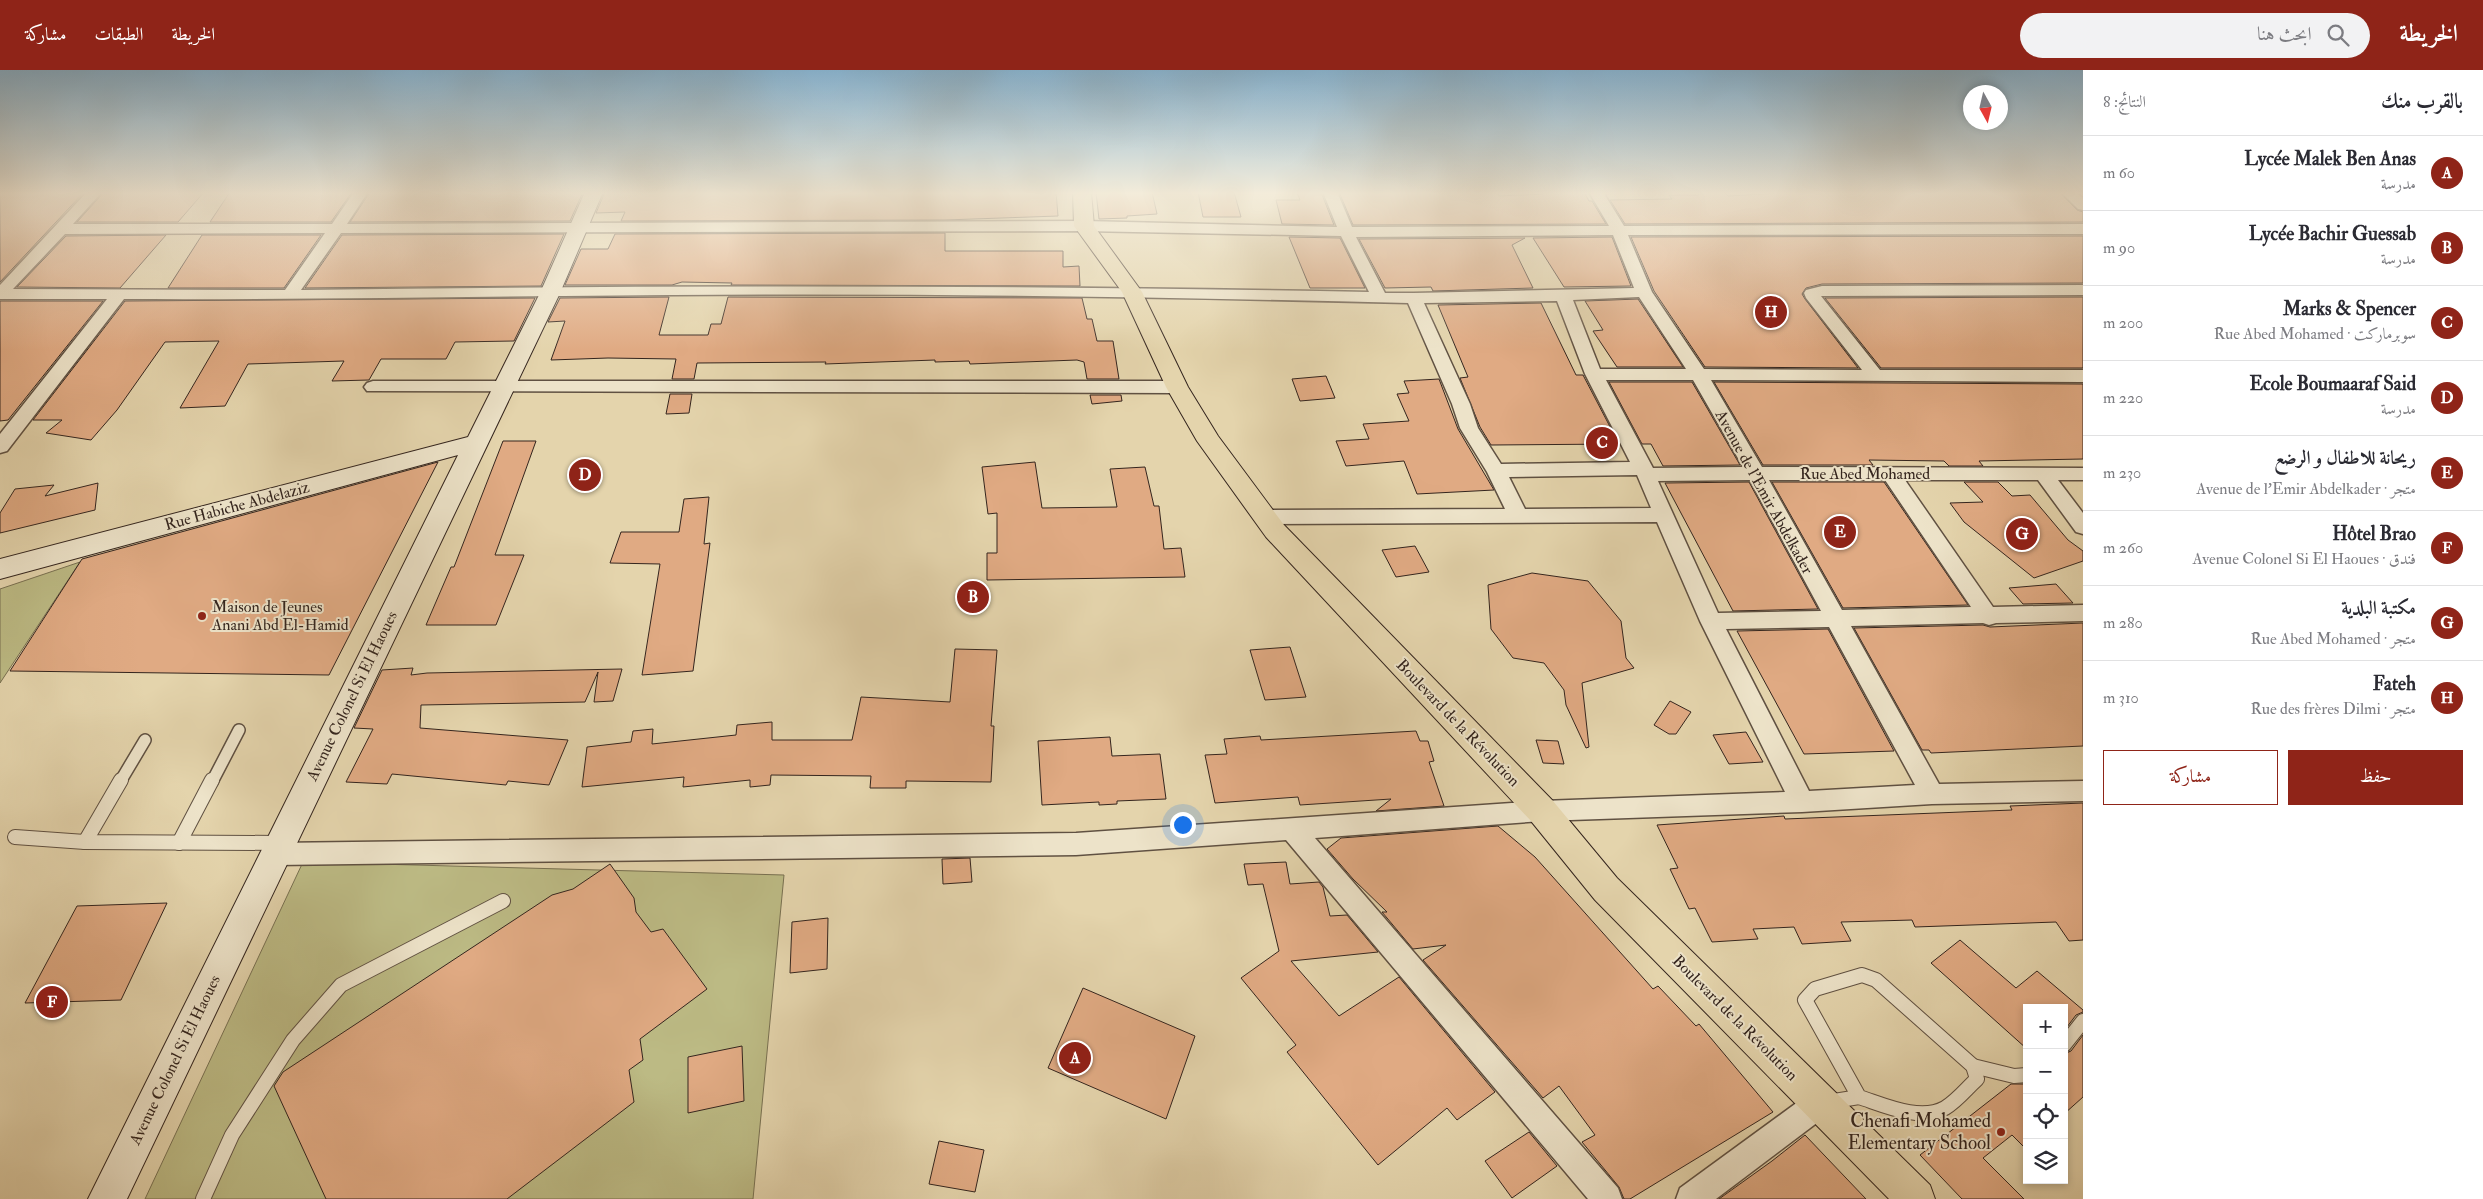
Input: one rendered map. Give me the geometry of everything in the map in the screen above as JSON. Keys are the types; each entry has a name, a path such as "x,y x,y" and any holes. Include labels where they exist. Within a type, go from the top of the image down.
{"main road":[{"name":"Avenue Colonel Si El Haoues","path":"108,1199 502,387 550,293 570,245"},
{"name":"Boulevard de la Révolution","path":"1098,245 1132,292 1177,387 1210,441 1274,530 1542,811 1606,889 1916,1199"},
{"name":"Rue Habiche Abdelaziz","path":"0,569 475,443"}],"street":[{"path":"0,294 46,245"},
{"path":"290,295 324,245"},
{"path":"1353,245 1379,296"},
{"name":"Avenue de l'Emir Abdelkader","path":"1625,245 1644,292 1699,375 1756,473 1932,794"},
{"path":"0,294 290,295 675,290 1132,292 1414,298 1599,296 1644,292"},
{"path":"1876,376 1812,293 1822,291 2083,290"},
{"path":"0,447 120,294"},
{"path":"1563,295 1594,374 1645,472 1712,621 1802,802"},
{"path":"1414,298 1461,404 1469,428 1496,471 1518,515"},
{"path":"1594,374 2083,376"},
{"path":"373,387 1177,387"},
{"name":"Rue Abed Mohamed","path":"1496,471 2083,474"},
{"path":"1891,474 1990,617"},
{"path":"2042,474 2083,527"},
{"path":"1265,517 1664,515"},
{"path":"1712,621 1990,617 2083,613"},
{"path":"278,848 1076,844 1542,811 1802,802 1932,794 2083,791"},
{"path":"1291,828 1607,1199"},
{"path":"1691,1199 1820,1103"}],"lane":[{"path":"179,843 238,730"},
{"path":"85,842 145,740"},
{"path":"15,837 85,842 179,843 278,848"},
{"path":"203,1199 232,1135 262,1088 293,1040 341,985 503,901"},
{"path":"1859,1097 1805,1000 1815,989 1862,975 1876,980 1973,1066 2014,1076 2023,1075"},
{"path":"2068,1040 2083,1021"},
{"path":"1820,1103 1859,1097 1901,1110 1926,1113 1944,1108 1977,1079 1973,1066"}],"shaded area":[{"path":"80,562 0,683 0,589"},
{"path":"303,862 784,875 753,1199 145,1199"}],"building":[{"path":"0,245 35,245 0,282"},
{"path":"58,245 158,245 120,288 17,287"},
{"path":"196,245 314,245 284,288 168,288"},
{"path":"335,245 559,245 541,286 305,288"},
{"path":"610,245 945,245 945,251 1063,251 1063,267 1079,266 1080,286 731,285 732,283 682,282 672,285 565,285 581,249 608,249"},
{"path":"1292,245 1343,245 1365,288 1310,288"},
{"path":"1362,245 1513,245 1533,288 1433,291 1431,287 1385,288"},
{"path":"1537,245 1615,245 1631,286 1564,287"},
{"path":"1634,245 2083,245 2083,283 1822,284 1806,288 1802,294 1805,299 1858,368 1705,367 1654,291"},
{"path":"669,297 659,335 708,335 711,324 721,324 728,297 1082,298 1087,319 1092,319 1097,341 1113,341 1119,379 1087,379 1084,362 1077,360 970,364 969,361 935,362 935,360 825,364 826,362 697,363 694,379 672,379 676,359 608,358 551,360 565,321 548,322 560,298"},
{"path":"2083,297 2083,368 1881,368 1825,298"},
{"path":"535,298 514,341 455,342 446,359 381,359 369,380 332,381 344,361 248,364 225,406 180,408 219,341 165,342 117,410 91,440 46,433 62,420 33,420 125,301"},
{"path":"1638,299 1683,367 1617,367 1593,331 1603,330 1585,301"},
{"path":"0,301 103,301 8,420 0,421"},
{"path":"1541,303 1576,375 1583,375 1619,444 1491,445 1480,427 1460,378 1468,377 1438,305"},
{"path":"1326,376 1335,398 1300,401 1292,379"},
{"path":"1439,379 1458,429 1494,490 1417,494 1404,461 1346,466 1336,441 1369,439 1363,424 1409,421 1397,394 1409,393 1404,381"},
{"path":"1609,382 1692,382 1740,465 1663,466 1651,444 1642,444"},
{"path":"1714,382 2083,384 2083,459 1979,461 1983,466 1949,466 1944,461 1869,460 1873,465 1763,465"},
{"path":"670,394 692,394 689,413 666,414"},
{"path":"1090,395 1121,395 1122,401 1092,404"},
{"path":"503,441 536,441 495,555 524,555 496,625 426,625 451,567 454,567"},
{"name":"Maison de Jeunes Anani Abd El-Hamid","path":"438,462 329,675 10,671 82,559"},
{"path":"1035,462 1042,508 1117,507 1110,469 1145,467 1154,506 1159,506 1164,549 1181,548 1185,577 987,580 987,553 997,553 997,513 988,514 982,467"},
{"path":"1749,482 1818,609 1733,611 1665,483"},
{"path":"1772,482 1884,482 1968,605 1843,608"},
{"path":"1964,482 1998,482 2012,496 2030,495 2068,540 2083,551 2083,561 2034,578 1964,522 1950,503 1983,502"},
{"path":"98,483 95,510 0,533 0,513 15,489 54,485 45,496"},
{"path":"709,497 704,544 710,543 693,671 642,675 660,564 610,563 621,532 679,532 684,499"},
{"path":"1415,546 1429,572 1396,577 1382,550"},
{"path":"1532,573 1588,581 1621,621 1626,658 1634,668 1582,683 1589,747 1586,748 1566,705 1564,690 1544,663 1513,658 1491,629 1488,585"},
{"path":"2056,584 2073,603 2023,604 2009,588"},
{"path":"2083,623 2083,746 1931,753 1929,750 1922,750 1854,628 1983,625 1990,627"},
{"path":"1828,629 1894,751 1804,754 1737,631"},
{"path":"1290,647 1306,697 1265,700 1250,650"},
{"path":"955,649 997,650 991,726 994,726 991,782 906,781 906,788 870,788 871,776 771,775 770,785 750,787 750,780 683,787 684,777 582,787 587,747 631,742 633,731 653,729 652,744 736,735 737,725 772,722 772,740 852,740 861,697 950,702"},
{"path":"413,668 411,675 427,673 622,669 613,701 594,702 598,672 585,702 421,705 420,728 568,740 549,785 508,781 506,785 392,774 387,784 346,782 373,729 354,728 382,670"},
{"path":"1670,701 1691,712 1676,734 1669,734 1654,725"},
{"path":"1416,731 1420,741 1428,741 1434,761 1429,762 1444,806 1376,811 1391,799 1300,805 1298,797 1215,803 1205,755 1227,754 1224,739 1260,736 1261,740"},
{"path":"1746,732 1763,762 1729,764 1713,735"},
{"path":"1110,737 1112,756 1160,754 1166,799 1117,801 1117,804 1099,805 1099,802 1042,805 1038,741"},
{"path":"1536,740 1558,741 1564,764 1543,763"},
{"path":"2083,803 2083,940 2069,941 2056,922 1915,927 1912,920 1841,922 1851,941 1802,944 1794,927 1753,929 1758,939 1712,942 1695,908 1689,909 1670,869 1678,868 1657,825 1784,816 1785,819 2012,810 2010,806"},
{"path":"1498,826 1535,857 1653,989 1658,986 1696,1026 1699,1024 1773,1112 1630,1199 1624,1199 1619,1187 1582,1142 1595,1135 1559,1086 1543,1098 1423,960 1446,945 1413,949 1382,912 1387,912 1353,879 1327,849 1341,838"},
{"path":"970,858 972,882 943,884 942,859"},
{"path":"1286,862 1290,884 1319,882 1323,887 1330,916 1347,915 1378,952 1291,961 1339,1016 1399,977 1495,1092 1457,1120 1447,1108 1378,1165 1287,1052 1296,1045 1241,978 1279,951 1263,884 1248,885 1244,864"},
{"path":"610,864 634,898 636,912 651,932 663,929 707,989 640,1039 643,1060 629,1070 634,1102 507,1199 326,1199 274,1086 283,1072 552,895 573,889"},
{"path":"167,903 121,1000 25,1003 77,906"},
{"path":"828,918 827,969 790,973 792,922"},
{"path":"1960,940 2016,988 2037,971 2083,1012 2076,1015 2068,1026 2068,1004 2023,1004 2023,1045 1931,963"},
{"path":"1083,988 1195,1036 1166,1119 1048,1068"},
{"path":"2083,1035 2083,1097 2068,1110 2068,1052"},
{"path":"742,1046 744,1101 688,1113 688,1057"},
{"path":"2011,1084 2023,1084 2023,1146 2012,1135 1983,1158 2024,1199 1962,1199 1920,1155"},
{"path":"1529,1132 1557,1166 1512,1198 1485,1161"},
{"path":"1805,1135 1866,1199 1719,1199 1772,1161"},
{"path":"939,1141 984,1150 975,1192 929,1184"}],"place":[{"name":"Fateh","path":"1771,312"},
{"name":"Marks & Spencer","path":"1602,443"},
{"name":"Ecole Boumaaraf Said","path":"585,475"},
{"name":"ريحانة للاطفال و الرضع","path":"1840,532"},
{"name":"مكتبة البلدية","path":"2022,534"},
{"name":"Lycée Bachir Guessab","path":"973,597"},
{"name":"Maison de Jeunes Anani Abd El-Hamid","path":"202,616"},
{"name":"Hôtel Brao","path":"52,1002"},
{"name":"Lycée Malek Ben Anas","path":"1075,1058"},
{"name":"Chenafi Mohamed Elementary School","path":"2001,1132"}]}
